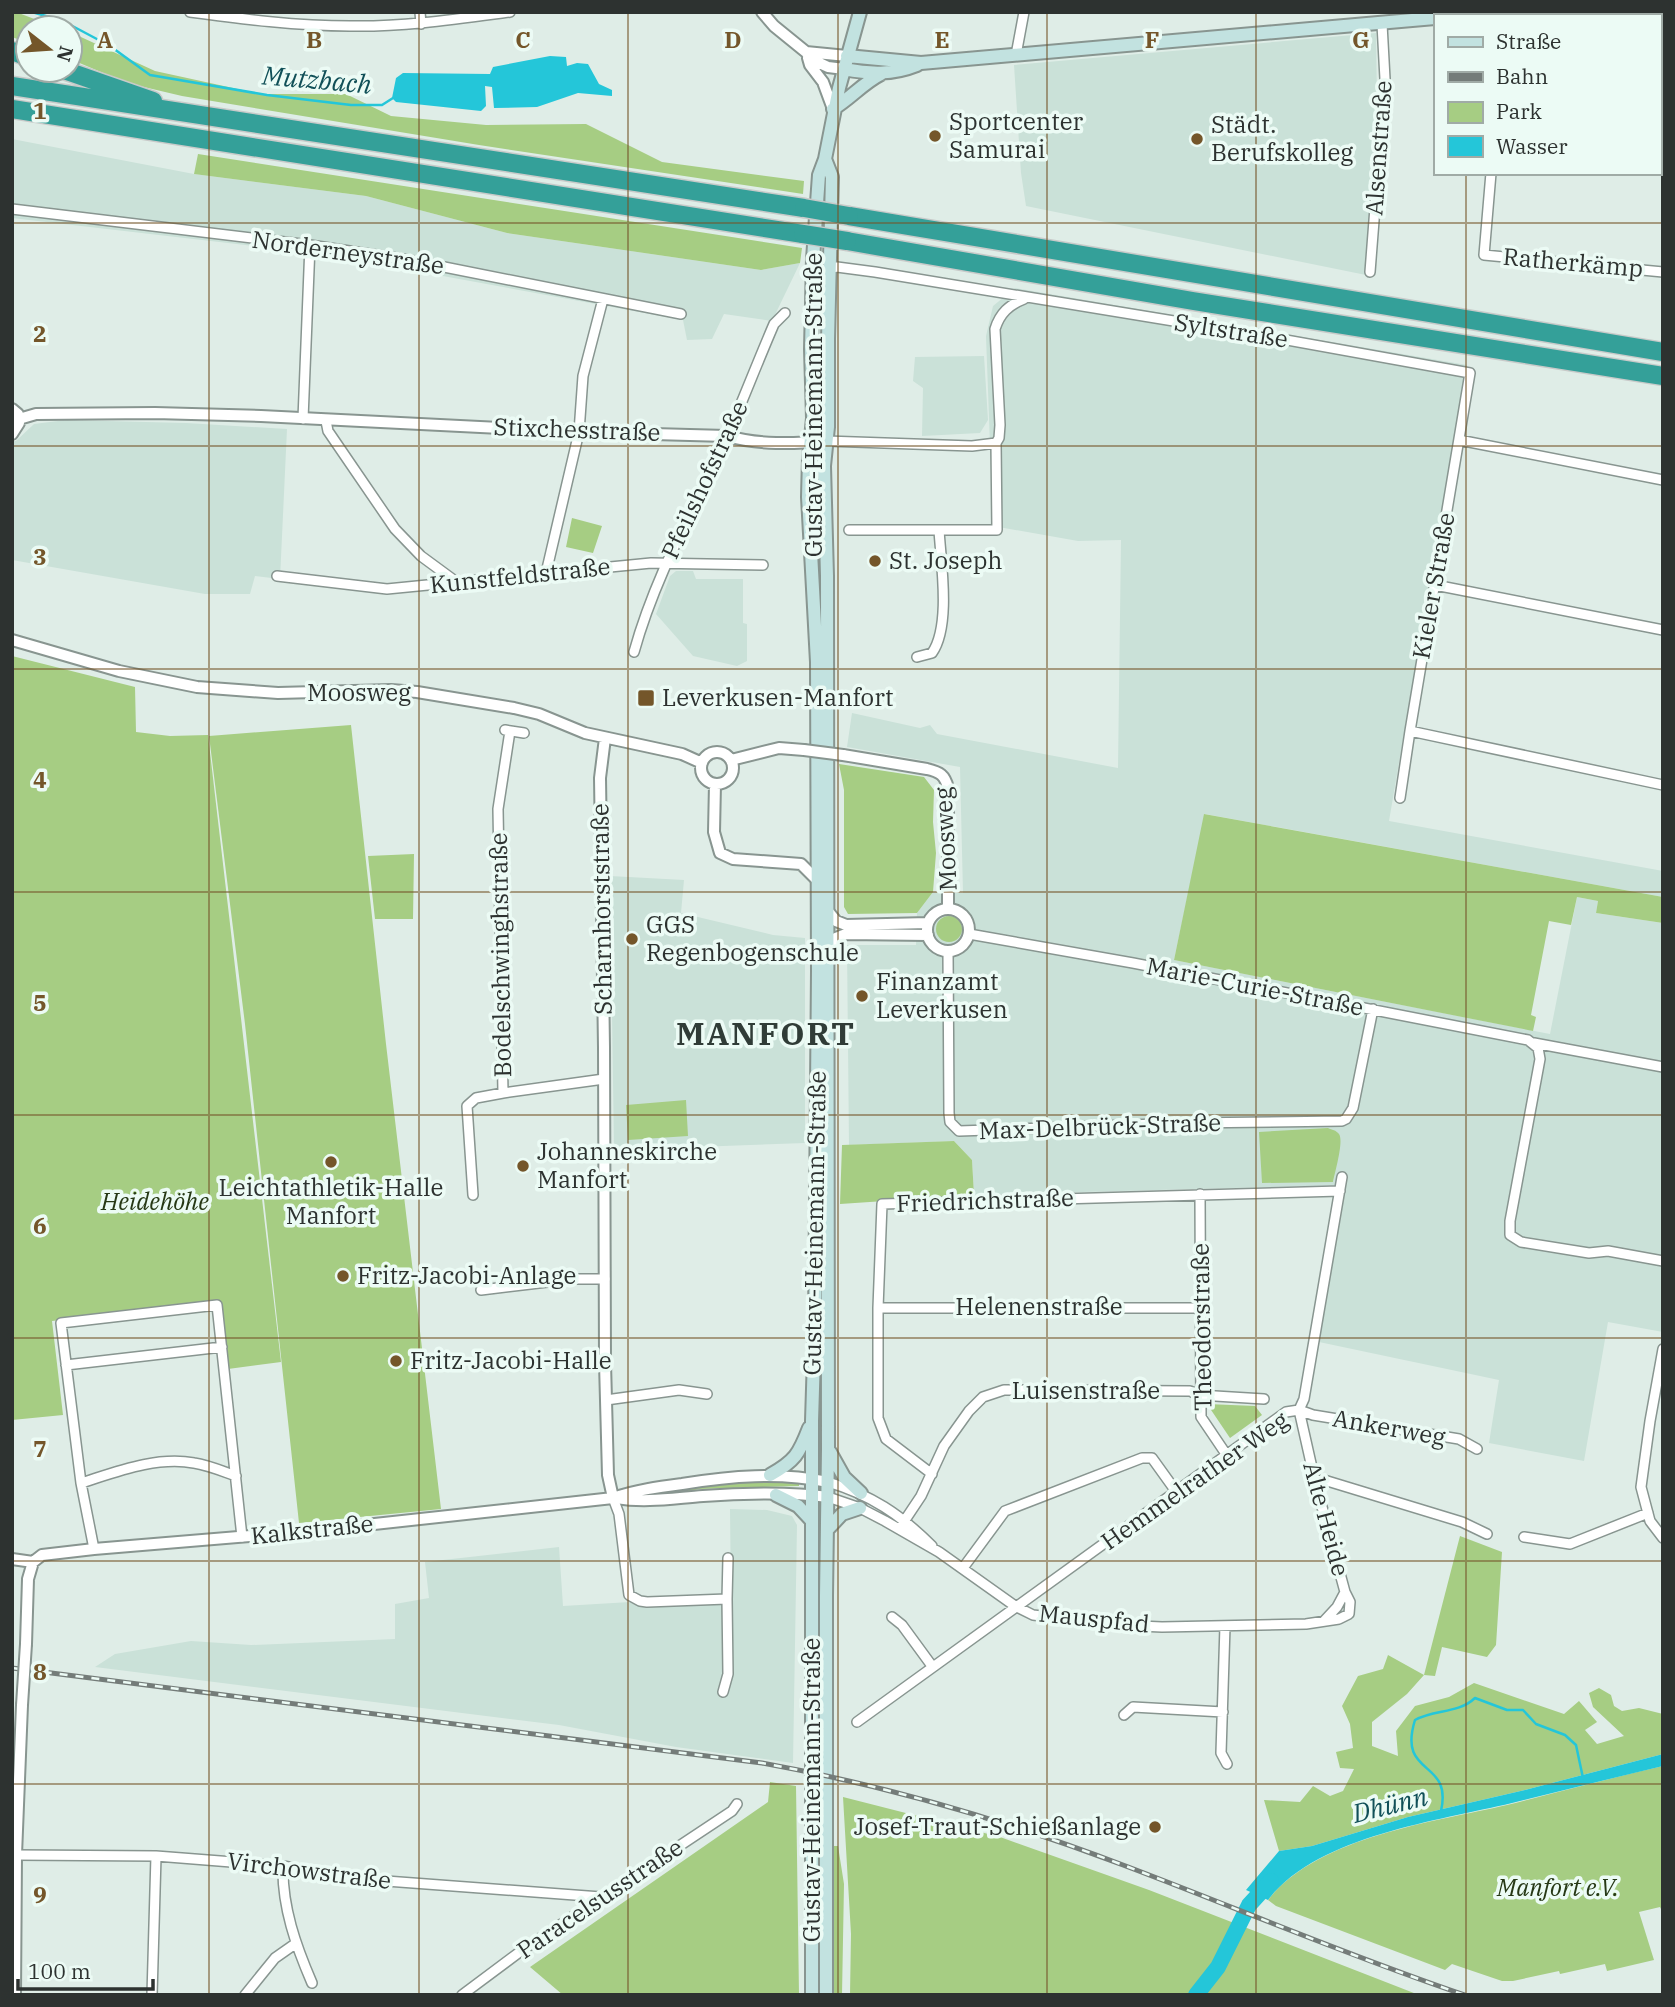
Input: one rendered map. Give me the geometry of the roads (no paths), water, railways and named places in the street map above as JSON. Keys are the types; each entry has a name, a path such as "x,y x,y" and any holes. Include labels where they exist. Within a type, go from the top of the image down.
{"highway":[{"path":"84,77 186,114"},
{"path":"12,86 705,191 1663,352"},
{"path":"12,109 803,233 1193,300 1663,376"},
{"path":"12,120 62,117"}],"main road":[{"name":"Gustav-Heinemann-Straße","path":"812,1995 812,1422 818,1148 817,662 808,497 813,418 811,349 820,175 834,109 860,12"},
{"path":"1476,14 1494,12"},
{"path":"846,63 920,64 1434,18"},
{"path":"846,63 881,74"},
{"path":"834,109 881,74 902,71 920,64"},
{"name":"Gustav-Heinemann-Straße","path":"825,159 832,177 824,522 827,576 826,1995"},
{"path":"771,1475 797,1457 812,1422"},
{"path":"828,1448 841,1473 861,1493"},
{"path":"776,1495 798,1506 813,1521"},
{"path":"827,1530 842,1514 860,1508"}],"street":[{"path":"190,12 271,22 350,26 421,24 510,12"},
{"path":"420,12 421,24"},
{"path":"762,12 811,59 817,62 846,63"},
{"path":"1016,55 1024,12"},
{"name":"Alsenstraße","path":"1370,272 1385,79 1382,24"},
{"path":"806,52 810,65 823,82 834,109"},
{"name":"Ratherkämp","path":"1491,175 1484,255 1663,272"},
{"name":"Norderneystraße","path":"12,209 310,245 437,265 681,314"},
{"path":"303,419 310,245"},
{"name":"Syltstraße","path":"813,272 829,267 992,291 1026,299 1259,335 1470,373"},
{"path":"992,291 1000,302 1003,313"},
{"path":"546,573 579,432 583,376 603,299"},
{"path":"849,530 997,530 996,443 1000,425 995,329 1003,313 1015,303 1026,299"},
{"name":"Pfeilshofstraße","path":"634,652 645,613 666,563 727,436 774,324 785,313"},
{"name":"Kieler Straße","path":"1401,798 1409,731 1470,373"},
{"path":"12,409 19,419 18,427 12,434"},
{"name":"Stixchesstraße","path":"19,419 36,414 126,413 727,436 751,441 826,441"},
{"path":"326,421 328,431 395,529 421,556 455,581"},
{"path":"1459,440 1663,480"},
{"path":"826,441 972,446 996,443"},
{"path":"917,657 932,653 939,644 942,609 939,530"},
{"name":"Kunstfeldstraße","path":"277,576 387,589 666,563 763,565"},
{"path":"1435,585 1663,629"},
{"name":"Moosweg","path":"12,640 119,671 182,685 265,692 417,692 514,708 539,714 585,733 682,754 702,763"},
{"name":"Bodelschwinghstraße","path":"473,1195 467,1106 477,1098 503,1093 498,817 507,730 524,733"},
{"path":"1409,731 1663,785"},
{"name":"Scharnhorststraße","path":"605,738 600,778 606,1400 608,1475 613,1498"},
{"name":"Moosweg","path":"732,760 779,748 844,755 938,772 946,778 948,789 948,908"},
{"path":"722,752 732,760 733,772 721,783 715,784 704,776 702,763 710,753 722,752"},
{"path":"715,784 714,832 720,853 733,859 801,864 817,880"},
{"path":"801,864 817,845"},
{"path":"948,908 965,916 970,928 960,948 948,951 933,945 928,929 936,912 948,908"},
{"path":"827,910 836,921 846,925 928,929"},
{"path":"827,949 836,938 846,934 928,929"},
{"name":"Marie-Curie-Straße","path":"969,934 1373,1009 1536,1045 1663,1067"},
{"name":"Max-Delbrück-Straße","path":"948,951 949,1113 950,1122 958,1131 1342,1121 1353,1108 1373,1009"},
{"path":"1536,1045 1540,1059 1510,1221 1510,1235 1521,1242 1590,1253 1608,1251 1663,1261"},
{"path":"503,1093 604,1079"},
{"name":"Hemmelrather Weg","path":"857,1722 1226,1454 1286,1412 1299,1410 1304,1399 1342,1177"},
{"name":"Friedrichstraße","path":"932,1474 886,1439 878,1418 882,1204 1340,1191"},
{"name":"Theodorstraße","path":"1200,1194 1200,1417 1226,1454"},
{"path":"481,1290 561,1280 605,1279"},
{"path":"94,1549 81,1483 61,1323 217,1305 242,1537"},
{"name":"Helenenstraße","path":"878,1307 1200,1308"},
{"path":"66,1365 222,1347"},
{"path":"1663,1349 1642,1487 1653,1526 1663,1538"},
{"path":"606,1400 680,1390 707,1394"},
{"name":"Luisenstraße","path":"902,1525 921,1496 944,1446 969,1411 983,1397 1004,1390 1190,1391 1199,1395 1264,1399"},
{"name":"Ankerweg","path":"1299,1410 1313,1415 1459,1439 1477,1449"},
{"name":"Alte Heide","path":"1299,1410 1345,1592 1337,1607 1324,1621"},
{"path":"963,1568 1005,1511 1142,1458 1152,1458 1175,1490"},
{"path":"81,1483 124,1469 164,1462 191,1462 236,1476"},
{"name":"Kalkstraße","path":"613,1498 633,1491 701,1481 771,1475 828,1482"},
{"path":"1315,1481 1324,1480 1462,1522 1487,1534"},
{"name":"Mauspfad","path":"828,1482 861,1493 1014,1606 1033,1615 1117,1625 1225,1626 1324,1621 1349,1614 1350,1602 1345,1592"},
{"name":"Kalkstraße","path":"12,1559 33,1562 42,1555 94,1549 242,1537 613,1498 642,1501 702,1496 828,1497"},
{"name":"Mauspfad","path":"828,1497 902,1525"},
{"path":"613,1498 619,1514 629,1595 648,1602 727,1599"},
{"path":"1524,1537 1570,1544 1648,1513"},
{"path":"723,1692 727,1674 728,1558"},
{"path":"15,1995 15,1784 26,1644 28,1579 33,1562"},
{"path":"892,1617 902,1625 932,1667"},
{"path":"1225,1626 1221,1752 1227,1764"},
{"path":"1124,1715 1133,1707 1223,1712"},
{"name":"Paracelsusstraße","path":"462,1995 521,1951 732,1811 737,1804"},
{"name":"Virchowstraße","path":"16,1855 156,1856 284,1866 346,1878 601,1897"},
{"path":"152,1995 156,1856"},
{"path":"284,1866 283,1885 295,1944 312,1983"},
{"path":"245,1995 275,1958 295,1944"}],"water":[{"path":"550,56 566,57 567,66 588,64 599,84 612,90 612,96 578,93 537,107 494,108 492,87 485,86 486,106 481,111 396,102 392,98 396,78 403,73 490,74 493,67"},
{"path":"1663,1754 1663,1766 1415,1825 1347,1846 1316,1860 1289,1878 1268,1900 1246,1890 1279,1851 1312,1846 1408,1817"}],"waterway":[{"name":"Mutzbach","path":"32,12 63,21 110,46 150,75 267,95 351,105 382,105 393,98"},
{"path":"1441,1811 1443,1794 1439,1783 1413,1751 1411,1738 1415,1720 1461,1707 1475,1698 1507,1710 1523,1710 1536,1724 1565,1735 1576,1745 1583,1778"},
{"name":"Dhünn","path":"1196,1995 1218,1967 1249,1905 1271,1881"}],"railway":[{"path":"12,1668 762,1763 854,1782 990,1819 1079,1849 1465,1995"}],"place":[{"name":"Sportcenter Samurai","path":"935,136"},
{"name":"Städt. Berufskolleg","path":"1197,139"},
{"name":"St. Joseph","path":"875,561"},
{"name":"Leverkusen-Manfort","path":"646,698"},
{"name":"GGS Regenbogenschule","path":"632,939"},
{"name":"Finanzamt Leverkusen","path":"862,996"},
{"name":"Leichtathletik-Halle Manfort","path":"331,1162"},
{"name":"Johanneskirche Manfort","path":"523,1166"},
{"name":"Fritz-Jacobi-Anlage","path":"343,1276"},
{"name":"Fritz-Jacobi-Halle","path":"396,1361"},
{"name":"Josef-Traut-Schießanlage","path":"1155,1827"}],"district":[{"name":"MANFORT","path":"766,1034"}],"park label":[{"name":"Heidehöhe","path":"155,1202"},
{"name":"Manfort e.V.","path":"1558,1888"}]}
